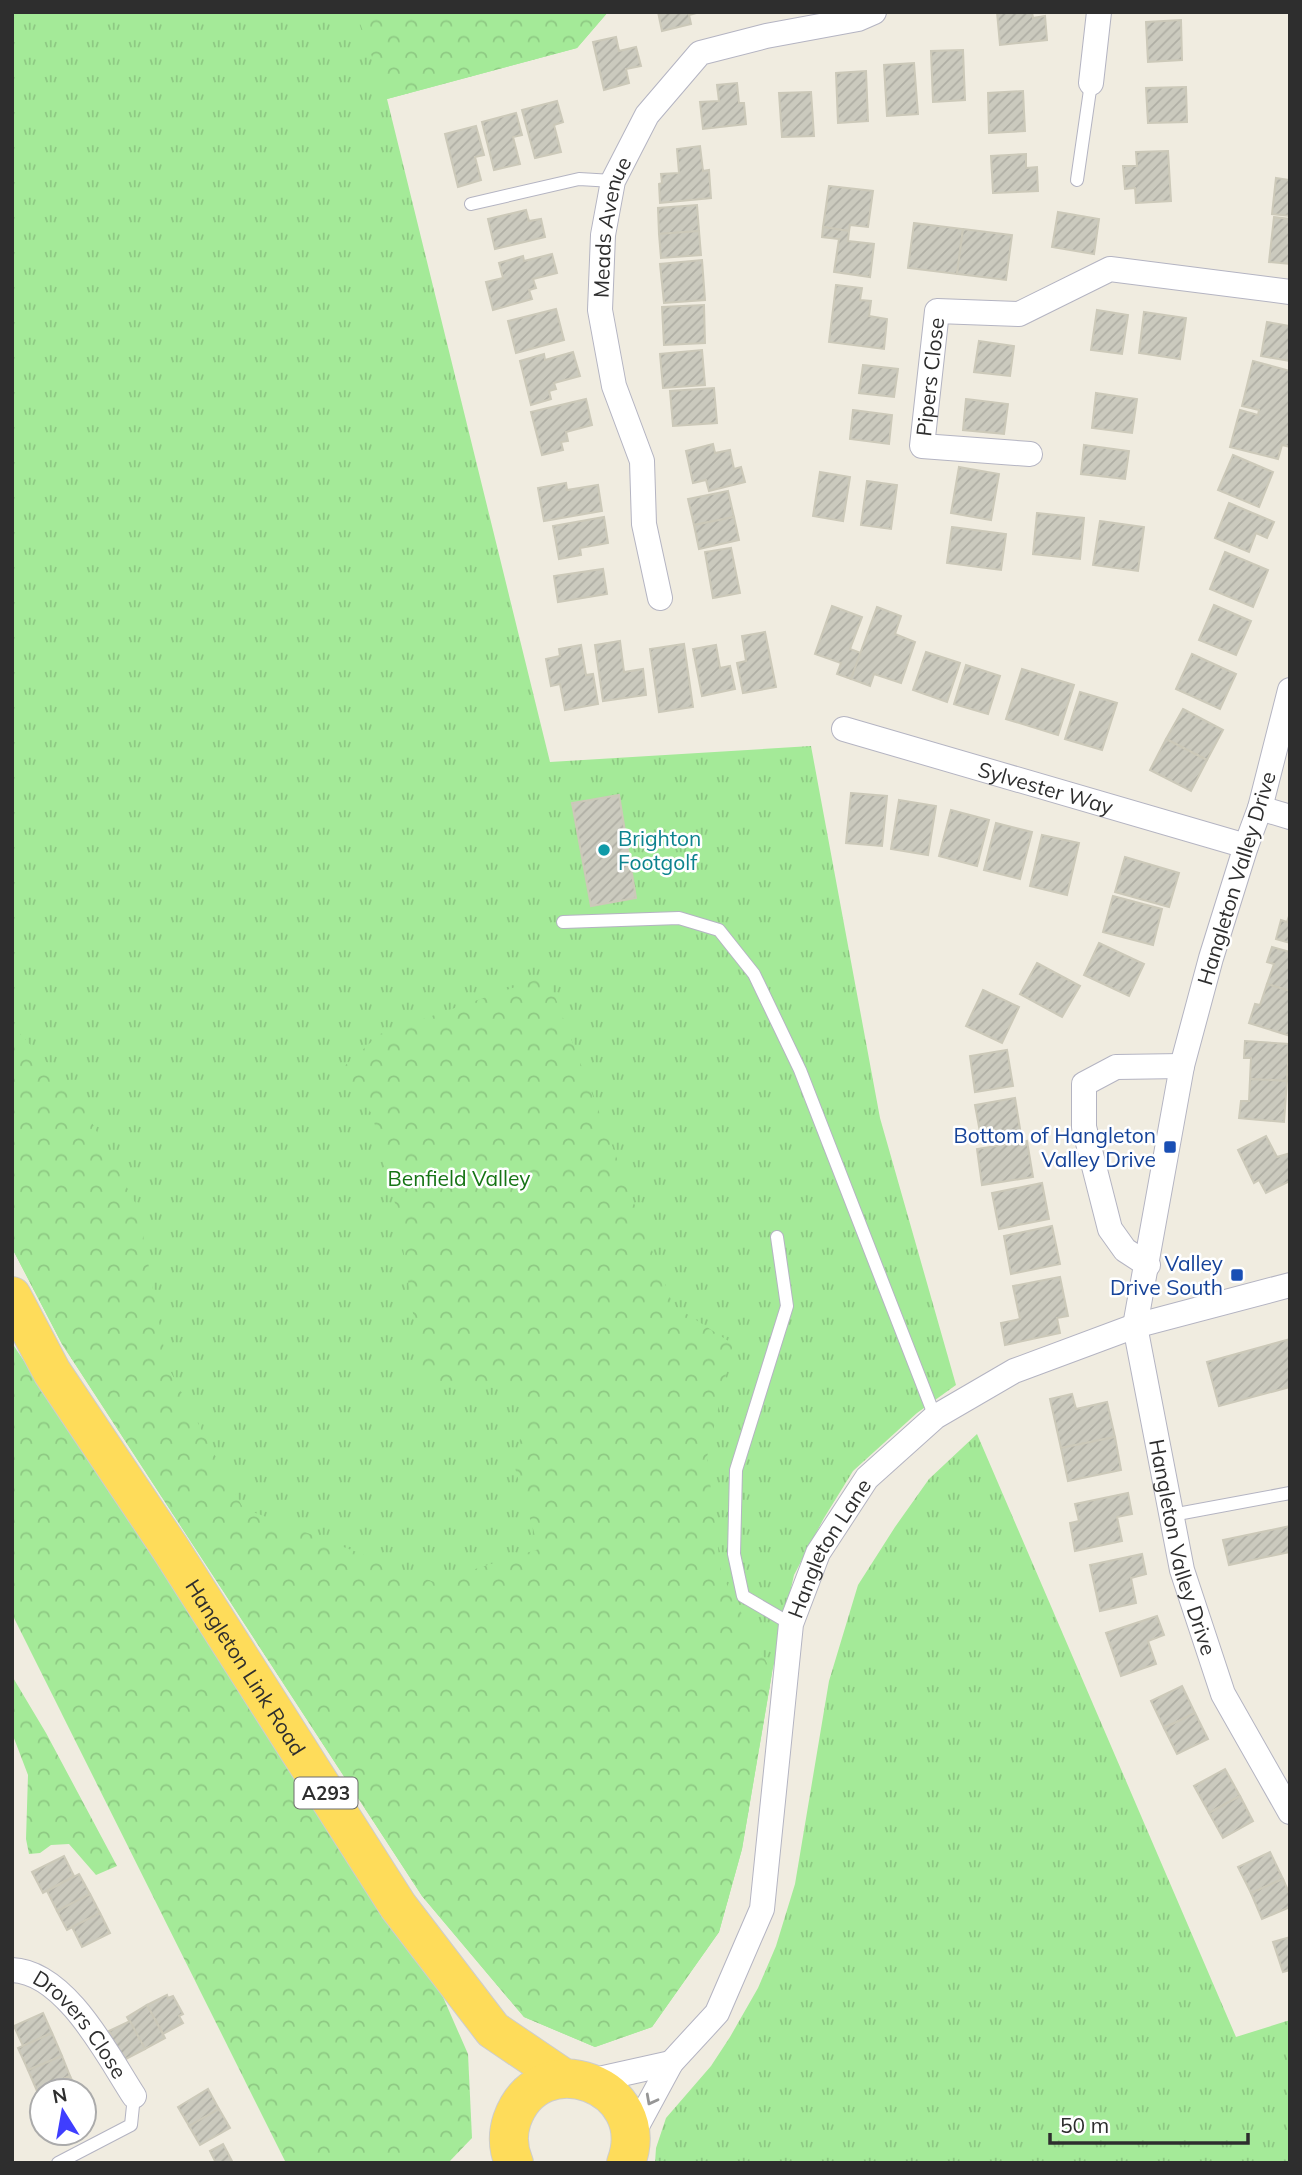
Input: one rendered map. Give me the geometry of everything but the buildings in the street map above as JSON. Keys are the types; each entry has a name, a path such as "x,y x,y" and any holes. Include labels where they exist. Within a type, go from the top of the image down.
{"highway":[{"name":"Hangleton Link Road","path":"12,1296 52,1371 170,1548 398,1906 493,2030 516,2108"},
{"name":"Hangleton Link Road","path":"493,2030 577,2080 612,2095 626,2114 628,2156"},
{"path":"514,2163 510,2153 509,2130 516,2108 528,2094 545,2083 577,2080"}],"street":[{"name":"Meads Avenue","path":"660,598 644,524 642,461 614,386 600,310 603,235 613,181 647,115 700,53 766,36 858,19 874,12"},
{"path":"1091,83 1099,12"},
{"name":"Pipers Close","path":"1030,454 922,446 937,311 1019,314 1110,269 1290,292"},
{"name":"Hangleton Valley Drive","path":"1290,690 1260,808 1211,958 1182,1066 1135,1325 1182,1570 1223,1694 1290,1812"},
{"name":"Sylvester Way","path":"844,730 1246,846"},
{"path":"1260,808 1290,817"},
{"path":"1148,1265 1125,1250 1110,1229 1084,1127 1084,1084 1116,1067 1182,1066"},
{"name":"Hangleton Lane","path":"628,2156 671,2063 717,2013 762,1909 791,1623 818,1553 867,1478 935,1418 1014,1371 1135,1325 1290,1284"},
{"name":"Drovers Close","path":"12,1970 23,1971 52,1986 84,2018 134,2096"},
{"path":"577,2080 671,2063"}],"lane":[{"path":"1077,180 1091,83"},
{"path":"471,204 579,179 613,181"},
{"path":"564,922 679,918 719,930 754,974 800,1070 935,1418"},
{"path":"777,1237 787,1306 736,1470 734,1554 743,1596 791,1623"},
{"path":"1172,1515 1290,1493"},
{"path":"58,2163 131,2124 134,2096"}],"green space":[{"name":"Benfield Valley","path":"12,12 608,12 577,48 387,99 550,762 811,746 880,1118 956,1385 917,1413 853,1471 794,1575 772,1673 742,1849 719,1932 652,2027 595,2047 524,2017 422,1896 62,1344 12,1248"},
{"path":"356,12 608,12 577,48 387,99"},
{"path":"547,976 673,1305 733,1344 707,1457 721,1573 772,1673 742,1849 719,1932 652,2027 595,2047 524,2017 422,1896 62,1344 12,1248 12,1025 77,1095 138,1208 167,1365 243,1508 434,1582 539,1549 515,1468 528,1392 423,1379 398,1215 372,1114 339,1071 380,1034"},
{"path":"12,1343 432,1972 468,2054 472,2138 448,2163 286,2163 12,1614"},
{"path":"977,1434 1236,2037 1290,2020 1290,2163 655,2163 656,2148 666,2118 711,2066 730,2037 758,1988 776,1946 795,1884 829,1681 858,1585 929,1479"},
{"path":"12,1676 46,1733 117,1866 96,1875 69,1844 51,1845 40,1853 29,1854 26,1839 28,1775 12,1733"}],"place":[{"name":"Brighton Footgolf","path":"604,850"},
{"name":"Bottom of Hangleton Valley Drive","path":"1170,1147"},
{"name":"Valley Drive South","path":"1237,1275"}]}
